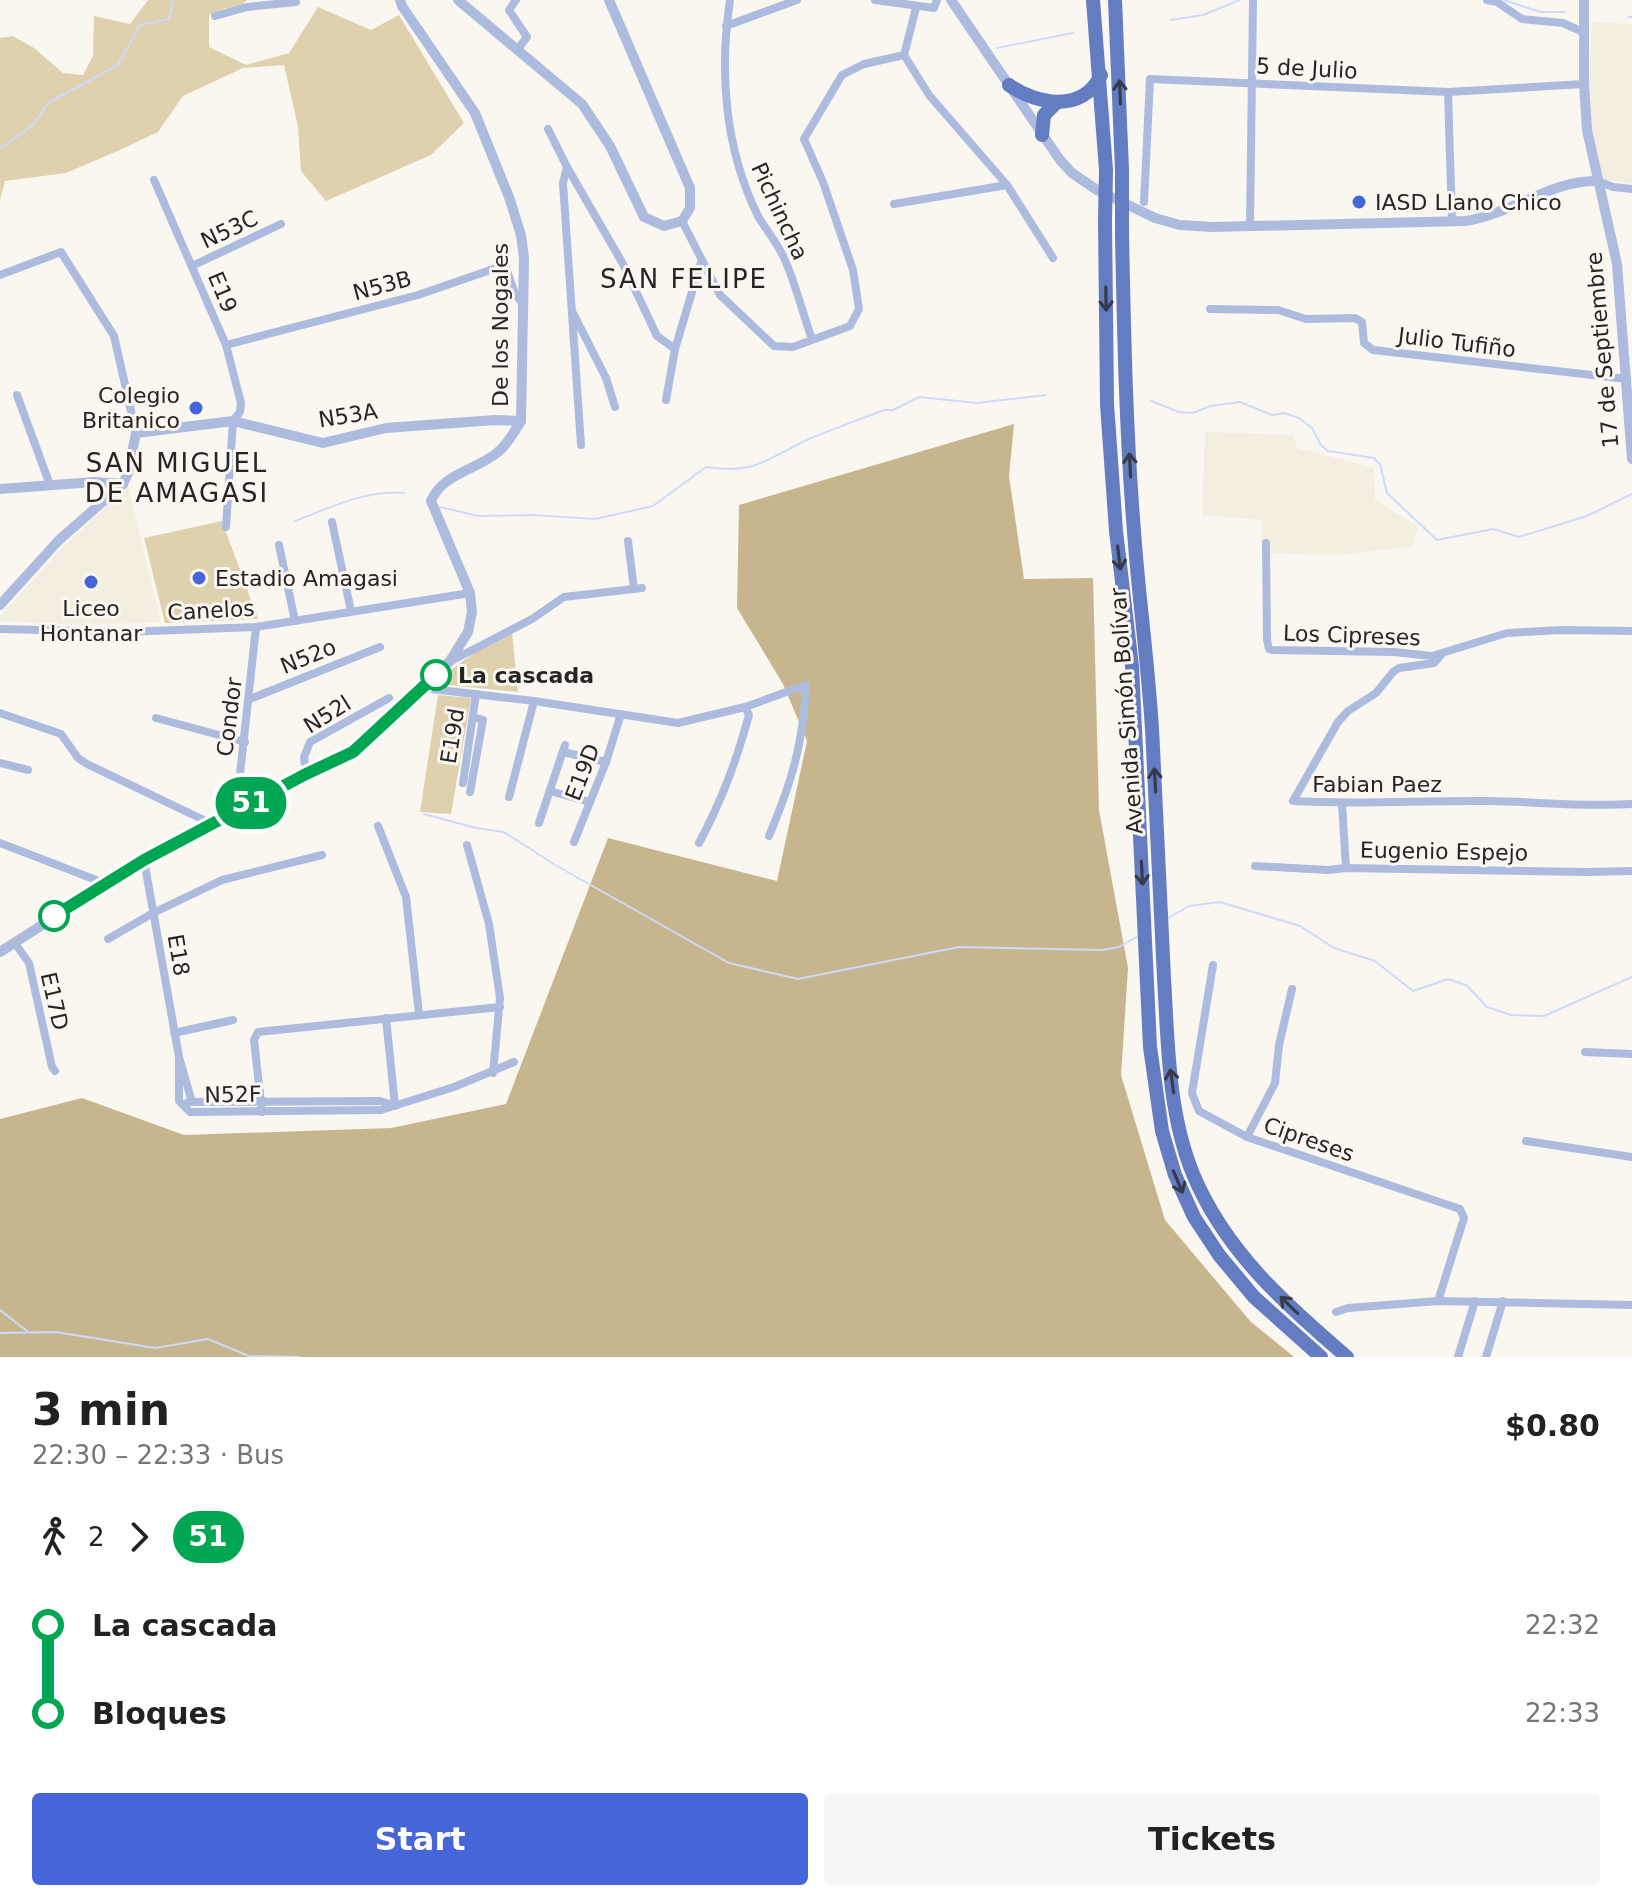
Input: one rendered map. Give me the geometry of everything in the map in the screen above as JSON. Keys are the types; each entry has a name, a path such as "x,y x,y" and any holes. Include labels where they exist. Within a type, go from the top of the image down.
{"highway":[{"name":"Avenida Simón Bolívar","path":"1093,0 1105,131 1107,404 1116,531 1132,666 1150,1047 1162,1131 1175,1175 1194,1217 1219,1255 1254,1297 1321,1357"},
{"name":"Avenida Simón Bolívar","path":"1115,0 1126,405 1134,532 1150,686 1168,1055 1179,1130 1208,1206 1228,1239 1305,1321 1347,1357"},
{"path":"1042,135 1044,115 1064,101 1089,92 1101,75"},
{"path":"1009,85 1032,98 1085,106 1105,131"}],"street":[{"name":"De los Nogales","path":"0,952 144,860 353,752 450,661 468,632 472,612 470,593 431,501 436,490 446,482 496,454 510,440 521,421 523,247 504,183 475,113 400,0"},
{"path":"458,0 572,95 590,114 610,146 644,217 664,226 682,221 690,208 690,188 609,0"},
{"path":"516,0 509,10 527,37 518,49"},
{"name":"Pichincha","path":"730,0 726,26 726,100 741,176 760,219 785,258 812,339"},
{"path":"726,26 797,0"},
{"path":"875,0 916,8 934,8 937,0"},
{"path":"965,0 953,4 1060,160 1086,183 1155,218 1196,227 1452,221 1478,219 1563,188 1597,181 1632,189"},
{"path":"1487,0 1501,4 1522,19 1563,23 1585,33"},
{"name":"17 de Septiembre","path":"1584,0 1587,130 1617,264 1628,335 1627,379 1632,459"},
{"path":"215,16 249,4 296,2"},
{"path":"1250,225 1252,2"},
{"path":"916,8 904,55 941,111 1007,185 1053,258"},
{"path":"682,221 701,262 725,302 774,346 785,348 850,326 857,316 859,303 853,270 819,171 805,145 805,135 842,75 864,64 904,55"},
{"name":"5 de Julio","path":"1144,202 1150,79 1448,92 1584,84"},
{"path":"1448,92 1452,221"},
{"path":"548,129 623,264 657,336 675,349"},
{"path":"567,167 563,183 581,445"},
{"name":"E19","path":"154,180 226,345 241,403 240,412 233,421 226,527"},
{"path":"894,204 1007,185"},
{"name":"N53C","path":"192,266 281,224"},
{"path":"0,275 61,252 114,336 136,433 123,484 59,540 0,605"},
{"path":"666,400 675,349 701,262"},
{"name":"N53B","path":"226,345 418,295 505,265 515,294 522,303"},
{"path":"571,309 606,378 615,407"},
{"name":"Julio Tufiño","path":"1210,309 1278,310 1306,319 1355,318 1362,322 1364,343 1373,350 1627,379"},
{"path":"17,395 50,485"},
{"name":"N53A","path":"136,433 233,421 323,443 386,428 521,421"},
{"path":"0,489 123,484"},
{"path":"332,522 351,611"},
{"path":"450,661 532,619 564,597 638,588 628,541"},
{"name":"Los Cipreses","path":"1266,543 1269,649 1284,652 1375,651 1441,655 1507,633 1632,631"},
{"path":"279,545 295,621"},
{"name":"Canelos","path":"0,629 124,632 256,627 470,593"},
{"name":"Condor","path":"236,811 256,627"},
{"name":"N52o","path":"250,699 380,647"},
{"name":"Fabian Paez","path":"1441,655 1434,663 1399,668 1376,693 1348,711 1338,722 1293,801 1342,804 1490,801 1632,804"},
{"path":"423,688 687,723 745,707 806,685 801,747 769,836"},
{"name":"E19d","path":"463,783 476,694"},
{"name":"N52l","path":"306,774 304,757 310,742 389,698"},
{"path":"509,797 534,701"},
{"path":"699,843 723,797 738,756 749,715 745,707"},
{"path":"0,713 61,734 78,758 87,764 212,824"},
{"name":"E19D","path":"574,842 606,762 621,714"},
{"path":"470,792 483,720 473,717"},
{"path":"156,718 245,742"},
{"path":"539,823 564,748 606,762"},
{"path":"0,763 28,770"},
{"path":"550,791 590,802"},
{"path":"1342,804 1346,868"},
{"path":"378,826 406,897 419,1014"},
{"path":"0,843 104,883"},
{"path":"467,845 489,924 500,1007 493,1073"},
{"path":"108,939 153,913 222,880 322,855"},
{"name":"E18","path":"144,860 179,1057"},
{"name":"Eugenio Espejo","path":"1255,866 1328,870 1632,871"},
{"name":"E17D","path":"14,942 29,963 55,1071"},
{"name":"Cipreses","path":"1213,965 1193,1099 1199,1111 1247,1137 1460,1209 1464,1218 1438,1301"},
{"path":"1247,1137 1275,1083 1279,1045 1292,989"},
{"path":"261,1107 254,1040 258,1032 500,1007"},
{"path":"386,1018 395,1106"},
{"path":"174,1033 233,1020"},
{"path":"1585,1052 1632,1054"},
{"name":"N52F","path":"179,1057 192,1102 381,1110 493,1073 514,1062"},
{"name":"N52F","path":"179,1057 179,1101 190,1112 261,1107"},
{"path":"179,1101 192,1102"},
{"path":"1526,1141 1632,1157"},
{"path":"1336,1312 1348,1308 1438,1301 1632,1305"},
{"path":"1458,1357 1475,1301"},
{"path":"1486,1357 1503,1301"}],"shaded area":[{"path":"148,0 247,0 240,7 226,8 209,15 209,47 246,65 289,53 318,7 371,30 399,15 464,123 431,155 326,201 301,171 298,127 284,65 243,68 183,96 158,132 66,173 5,181 0,200 0,38 13,36 34,48 63,73 83,75 93,56 94,16 130,24"},
{"path":"1592,22 1632,24 1632,183 1606,181 1602,176 1591,124"},
{"path":"1014,424 1009,476 1024,579 1093,578 1099,810 1128,968 1121,1075 1165,1220 1250,1321 1294,1357 0,1357 0,1119 82,1098 184,1135 391,1128 506,1104 608,838 777,881 807,741 783,684 737,608 739,505"},
{"path":"1205,432 1293,435 1297,448 1374,468 1375,500 1418,527 1413,546 1339,555 1261,553 1262,520 1202,515"},
{"name":"Liceo Hontanar","path":"128,486 161,622 81,625 0,621 0,616 62,548"},
{"name":"Estadio Amagasi","path":"222,521 258,619 165,623 144,538"},
{"path":"512,632 518,692 439,684 439,680 465,660"},
{"path":"438,695 471,698 451,814 420,812"}],"waterway":[{"path":"0,149 33,125 48,103 118,65 140,25 169,19 173,0"},
{"path":"1171,20 1203,15 1240,0"},
{"path":"1504,0 1540,12 1565,12"},
{"path":"997,48 1073,33"},
{"path":"440,507 478,516 533,515 595,519 653,506 706,467 736,469 760,464 816,436 884,410 893,410 919,397 977,403 1046,395"},
{"path":"1151,401 1179,412 1193,413 1210,406 1240,402 1272,415 1284,413 1299,418 1312,428 1328,451 1374,458 1380,464 1387,493 1437,540 1493,529 1519,537 1587,516 1632,494"},
{"path":"295,521 362,497 404,493"},
{"path":"424,814 504,832 557,866 729,963 798,979 959,947 1102,950 1119,947 1140,935"},
{"path":"1166,919 1189,906 1220,902 1300,926 1334,948 1375,961 1413,991 1448,979 1466,985 1487,1007 1511,1015 1544,1016 1632,977"},
{"path":"0,1310 27,1331"},
{"path":"0,1333 56,1332 155,1348 208,1339 249,1356 299,1357"}],"bus line":[{"name":"51","path":"54,916 144,860 353,752 436,675"}],"place":[{"name":"IASD Llano Chico","path":"1359,202"},
{"name":"Colegio Britanico","path":"196,408"},
{"name":"Estadio Amagasi","path":"199,578"},
{"name":"Liceo Hontanar","path":"91,582"},
{"name":"La cascada","path":"436,675"}],"district":[{"name":"SAN FELIPE","path":"684,279"},
{"name":"SAN MIGUEL DE AMAGASI","path":"177,478"}]}
